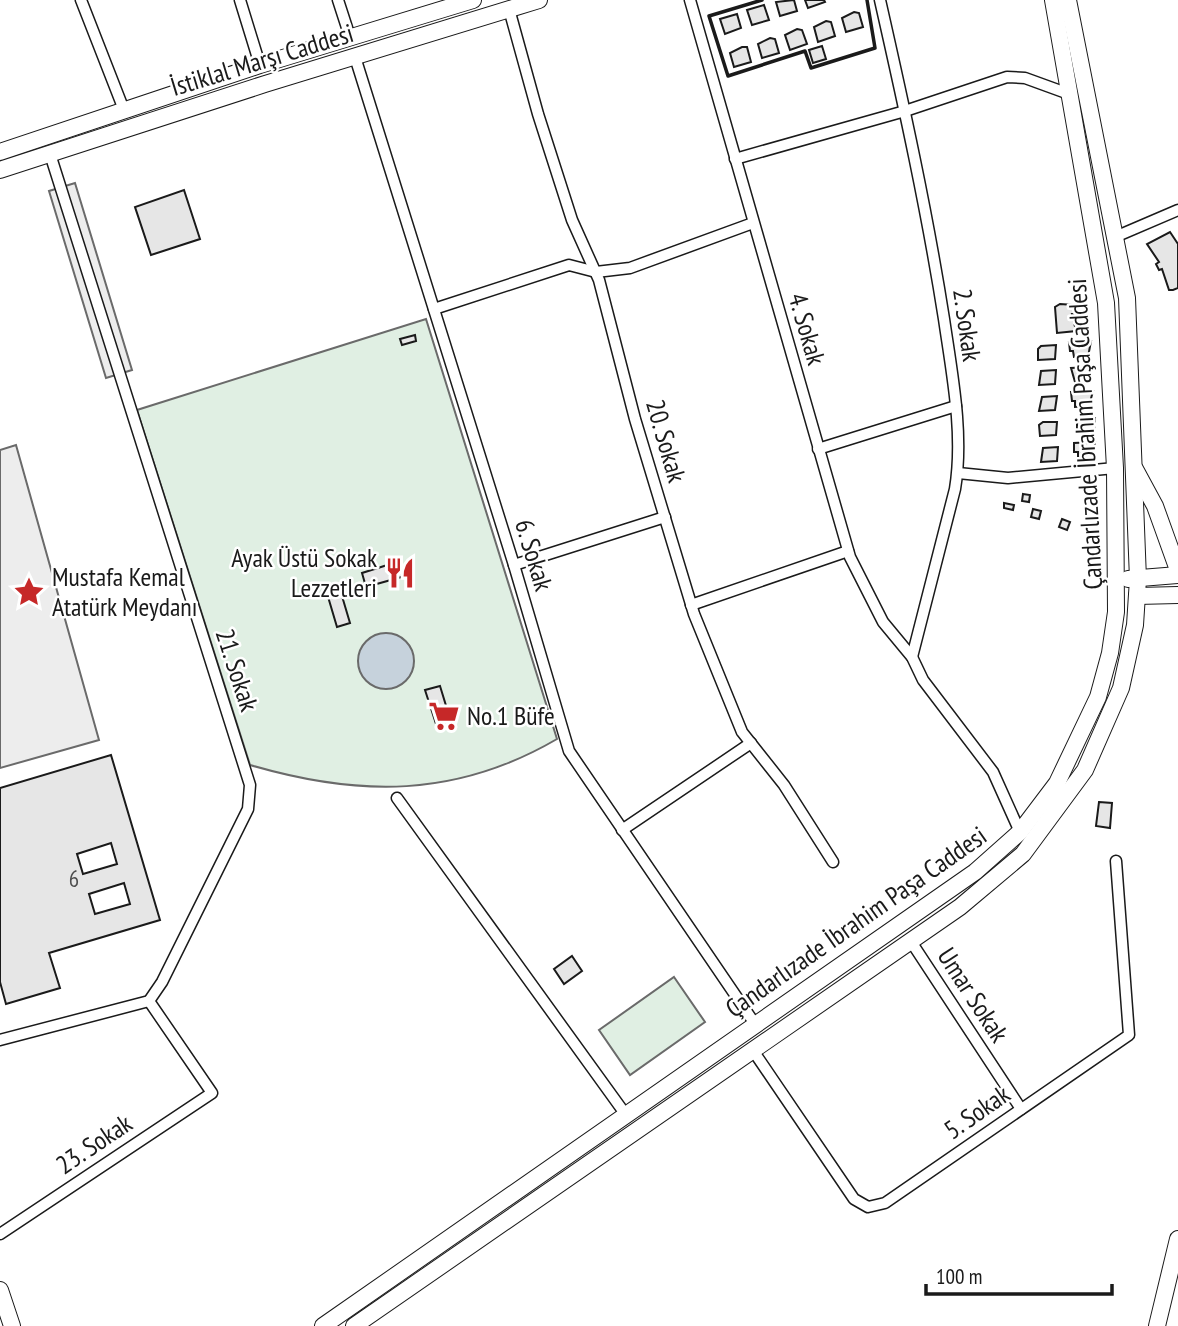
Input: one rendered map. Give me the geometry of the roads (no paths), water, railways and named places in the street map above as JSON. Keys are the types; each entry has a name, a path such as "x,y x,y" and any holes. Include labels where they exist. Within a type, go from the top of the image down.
{"main road":[{"name":"İstiklal Marşı Caddesi","path":"0,152 260,65 472,0"},
{"name":"İstiklal Marşı Caddesi","path":"0,170 539,0"},
{"name":"Çandarlızade İbrahim Paşa Caddesi","path":"323,1326 975,872 1020,832 1056,783 1098,697 1110,653 1118,580 1106,303 1053,0"},
{"name":"Çandarlızade İbrahim Paşa Caddesi","path":"354,1326 995,880 1023,854 1067,798 1100,740 1121,688 1135,625 1137,596 1128,310 1068,0"},
{"path":"43,137 50,154"},
{"path":"1133,465 1155,506 1178,570"},
{"path":"1118,580 1178,575"},
{"path":"1137,596 1178,595"},
{"path":"1157,1326 1178,1239"},
{"path":"0,1290 12,1326"}],"street":[{"path":"81,0 124,110"},
{"path":"240,0 260,65"},
{"path":"338,0 349,37"},
{"name":"4. Sokak","path":"690,0 848,551 867,595 884,622 912,657 923,680 993,772 1020,832"},
{"name":"2. Sokak","path":"880,0 926,201 956,406 958,473 912,657"},
{"name":"20. Sokak","path":"509,9 564,194 596,272 691,605 742,732 784,785 833,862"},
{"name":"6. Sokak","path":"355,57 514,565 569,751 755,1024"},
{"path":"735,159 905,111 1007,77 1025,78 1069,94"},
{"name":"21. Sokak","path":"50,154 250,785 248,809 175,958 149,1001"},
{"path":"1115,237 1178,210"},
{"path":"434,309 569,265 596,272 630,268 753,223"},
{"path":"818,449 956,406"},
{"path":"958,473 1008,478 1115,467"},
{"path":"514,565 665,517"},
{"path":"691,605 848,551"},
{"path":"622,830 751,743"},
{"path":"397,798 626,1115"},
{"name":"5. Sokak","path":"751,1049 854,1199 868,1207 885,1203 1129,1035 1116,861"},
{"name":"Umar Sokak","path":"910,940 1021,1109"},
{"path":"0,1040 149,1001"},
{"name":"23. Sokak","path":"0,1234 212,1093 149,1001"}],"place":[{"name":"Ayak Üstü Sokak Lezzetleri","path":"400,573"},
{"name":"Mustafa Kemal Atatürk Meydanı","path":"29,592"},
{"name":"No.1 Büfe","path":"444,716"}]}
